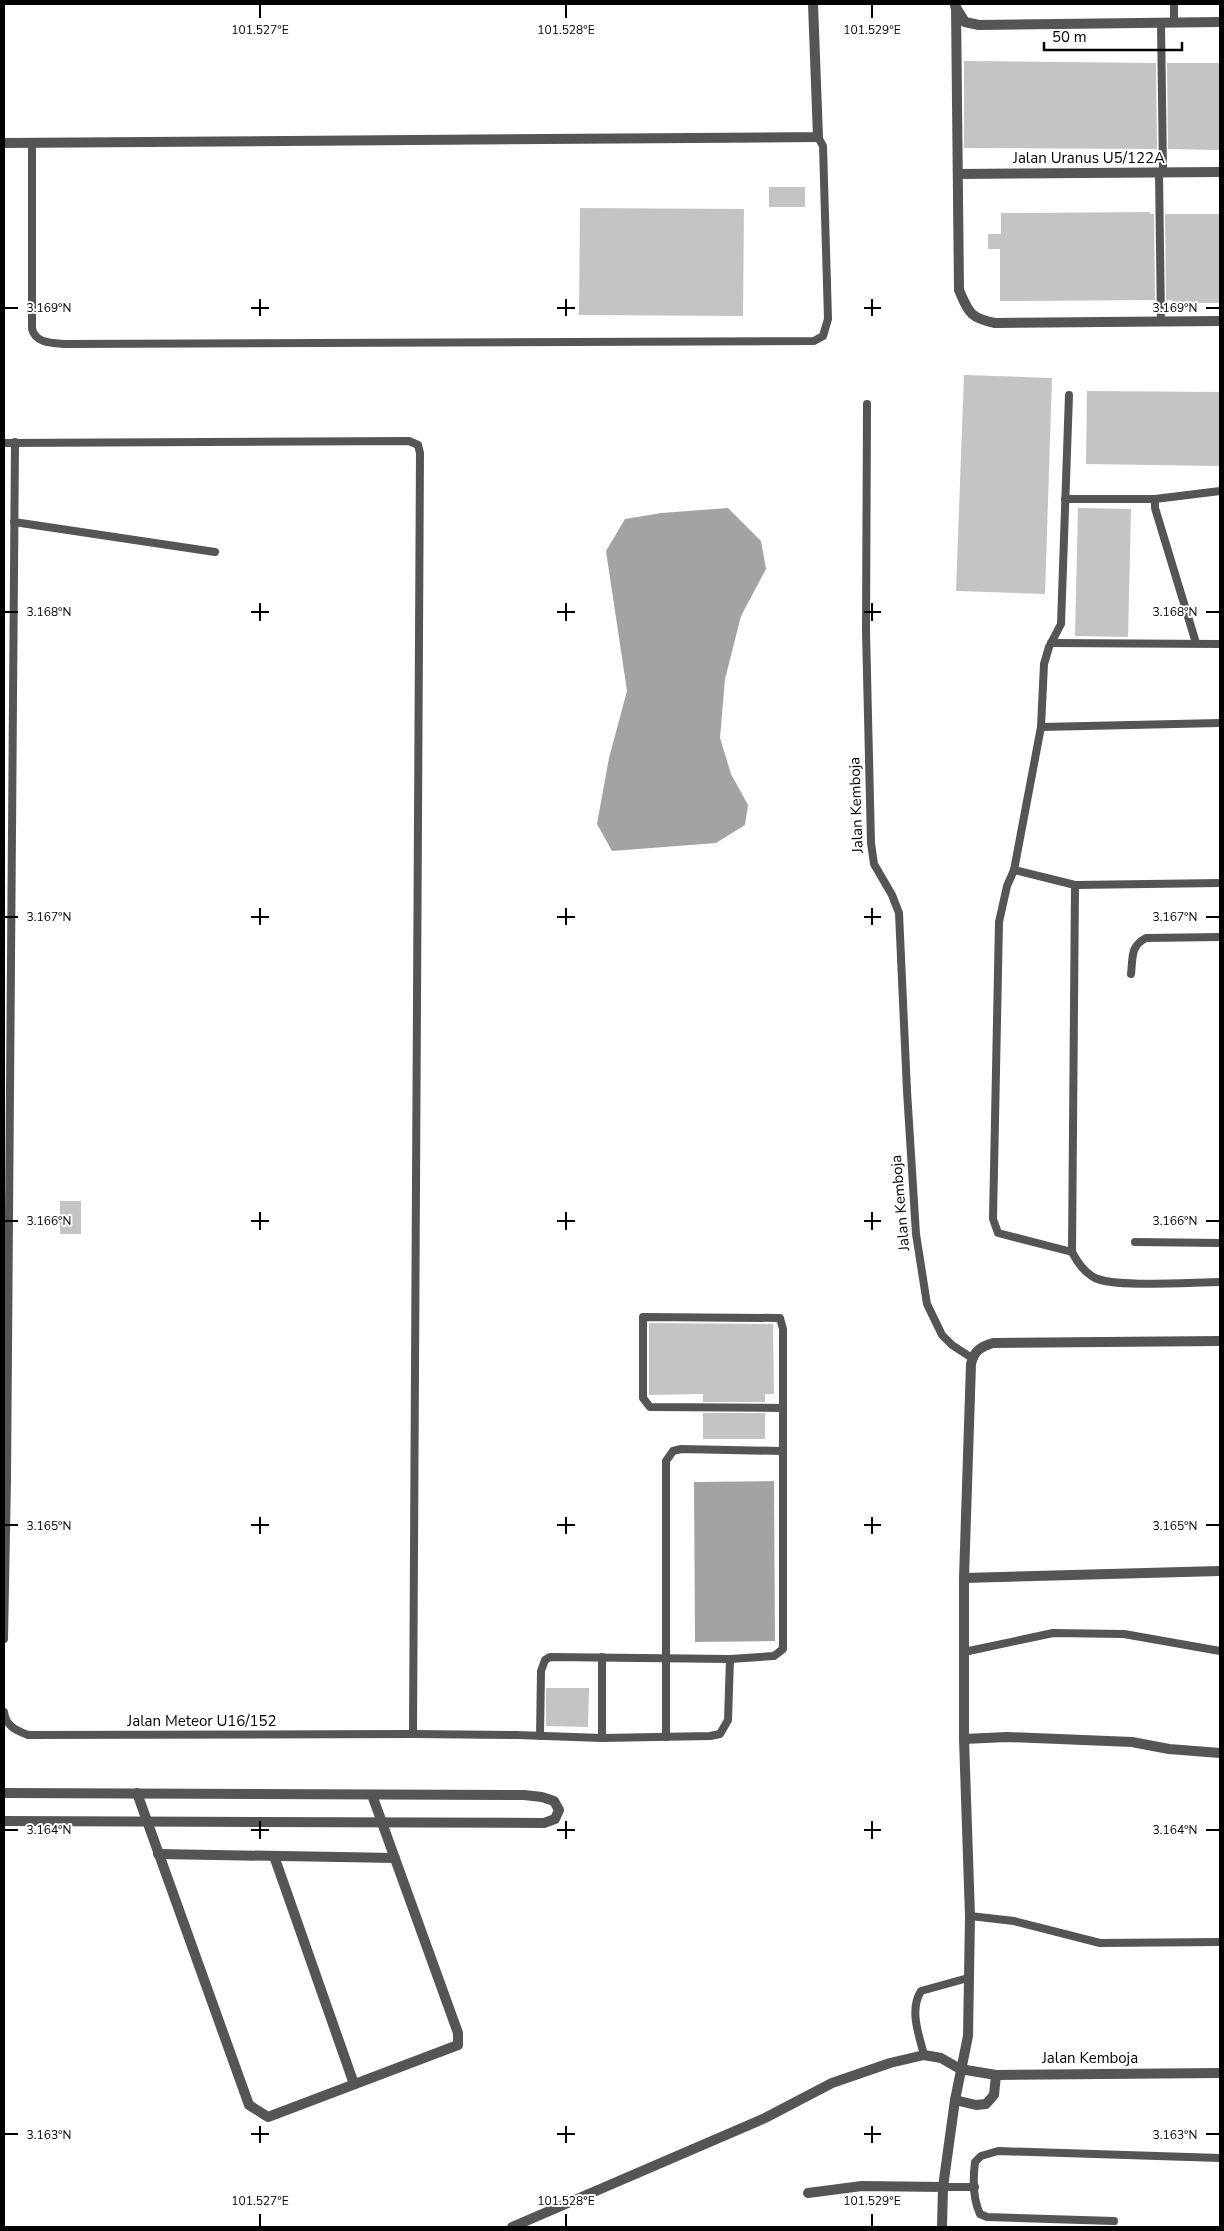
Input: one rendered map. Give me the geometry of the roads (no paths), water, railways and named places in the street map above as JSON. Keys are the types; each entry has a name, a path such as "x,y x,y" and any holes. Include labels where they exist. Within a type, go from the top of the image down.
{"street":[{"path":"4,143 818,137 813,4"},
{"path":"955,5 965,22 979,25 1220,22"},
{"path":"955,5 960,290 966,306 978,320 995,323 1220,321"},
{"name":"Jalan Uranus U5/122A","path":"958,174 1220,172"},
{"path":"942,2227 943,2187 960,2069 968,2036 970,1916 964,1739 964,1578 972,1358 981,1347 993,1343 1220,1341"},
{"path":"964,1578 1220,1571"},
{"path":"964,1739 1007,1737 1132,1742 1169,1749 1220,1752"},
{"path":"4,1793 542,1797 554,1801 559,1810 555,1819 544,1823 4,1821"},
{"path":"137,1793 249,2105 268,2117 458,2044 458,2033 372,1795"},
{"path":"158,1854 394,1858"},
{"path":"274,1856 354,2084"},
{"path":"512,2227 766,2118 832,2083 890,2063 924,2055"},
{"name":"Jalan Kemboja","path":"924,2055 940,2058 960,2069 996,2075 1220,2073"},
{"path":"955,2100 986,2104 994,2095 996,2075"},
{"path":"808,2192 862,2186 943,2187"}],"lane":[{"path":"1174,4 1174,23"},
{"path":"1160,23 1160,322"},
{"path":"32,143 32,329 34,336 41,341 66,344 572,344 814,341 823,336 828,319 823,146 818,137"},
{"path":"1069,395 1061,624 1051,642 1044,664 1041,727 1014,870 1007,886 999,922 992,1219 998,1233 1072,1252"},
{"name":"Jalan Kemboja","path":"867,404 866,631 871,843 874,864 892,895 899,913 906,1091 915,1215 927,1304 942,1335 952,1345 972,1358"},
{"path":"4,443 409,441 418,445 420,453 413,1734"},
{"path":"4,1639 15,442"},
{"path":"1065,498 1155,498 1220,491"},
{"path":"1155,498 1155,508 1196,644"},
{"path":"14,522 215,552"},
{"path":"1051,642 1220,644"},
{"path":"1041,727 1220,723"},
{"path":"1014,870 1075,885 1220,884"},
{"path":"1075,885 1072,1252 1081,1267 1095,1278 1113,1282 1220,1282"},
{"path":"1131,974 1133,949 1136,943 1146,938 1220,937"},
{"path":"1134,1242 1220,1243"},
{"path":"540,1736 542,1671 545,1660 550,1657 730,1658 774,1656 783,1649 783,1329 780,1318 643,1317 643,1398 650,1407 782,1408"},
{"path":"666,1737 666,1461 668,1456 681,1449 782,1451"},
{"path":"964,1652 1053,1633 1124,1634 1220,1651"},
{"path":"602,1657 602,1738"},
{"name":"Jalan Meteor U16/152","path":"4,1712 11,1728 28,1735 413,1734 602,1738 710,1736 720,1734 728,1720 730,1658"},
{"path":"970,1916 1023,1923 1100,1943 1220,1942"},
{"path":"924,2055 916,2016 916,2000 921,1991 968,1978"},
{"path":"1114,2220 987,2218 980,2214 977,2209 975,2162 981,2156 998,2151 1220,2158"},
{"path":"943,2187 975,2187"}]}
